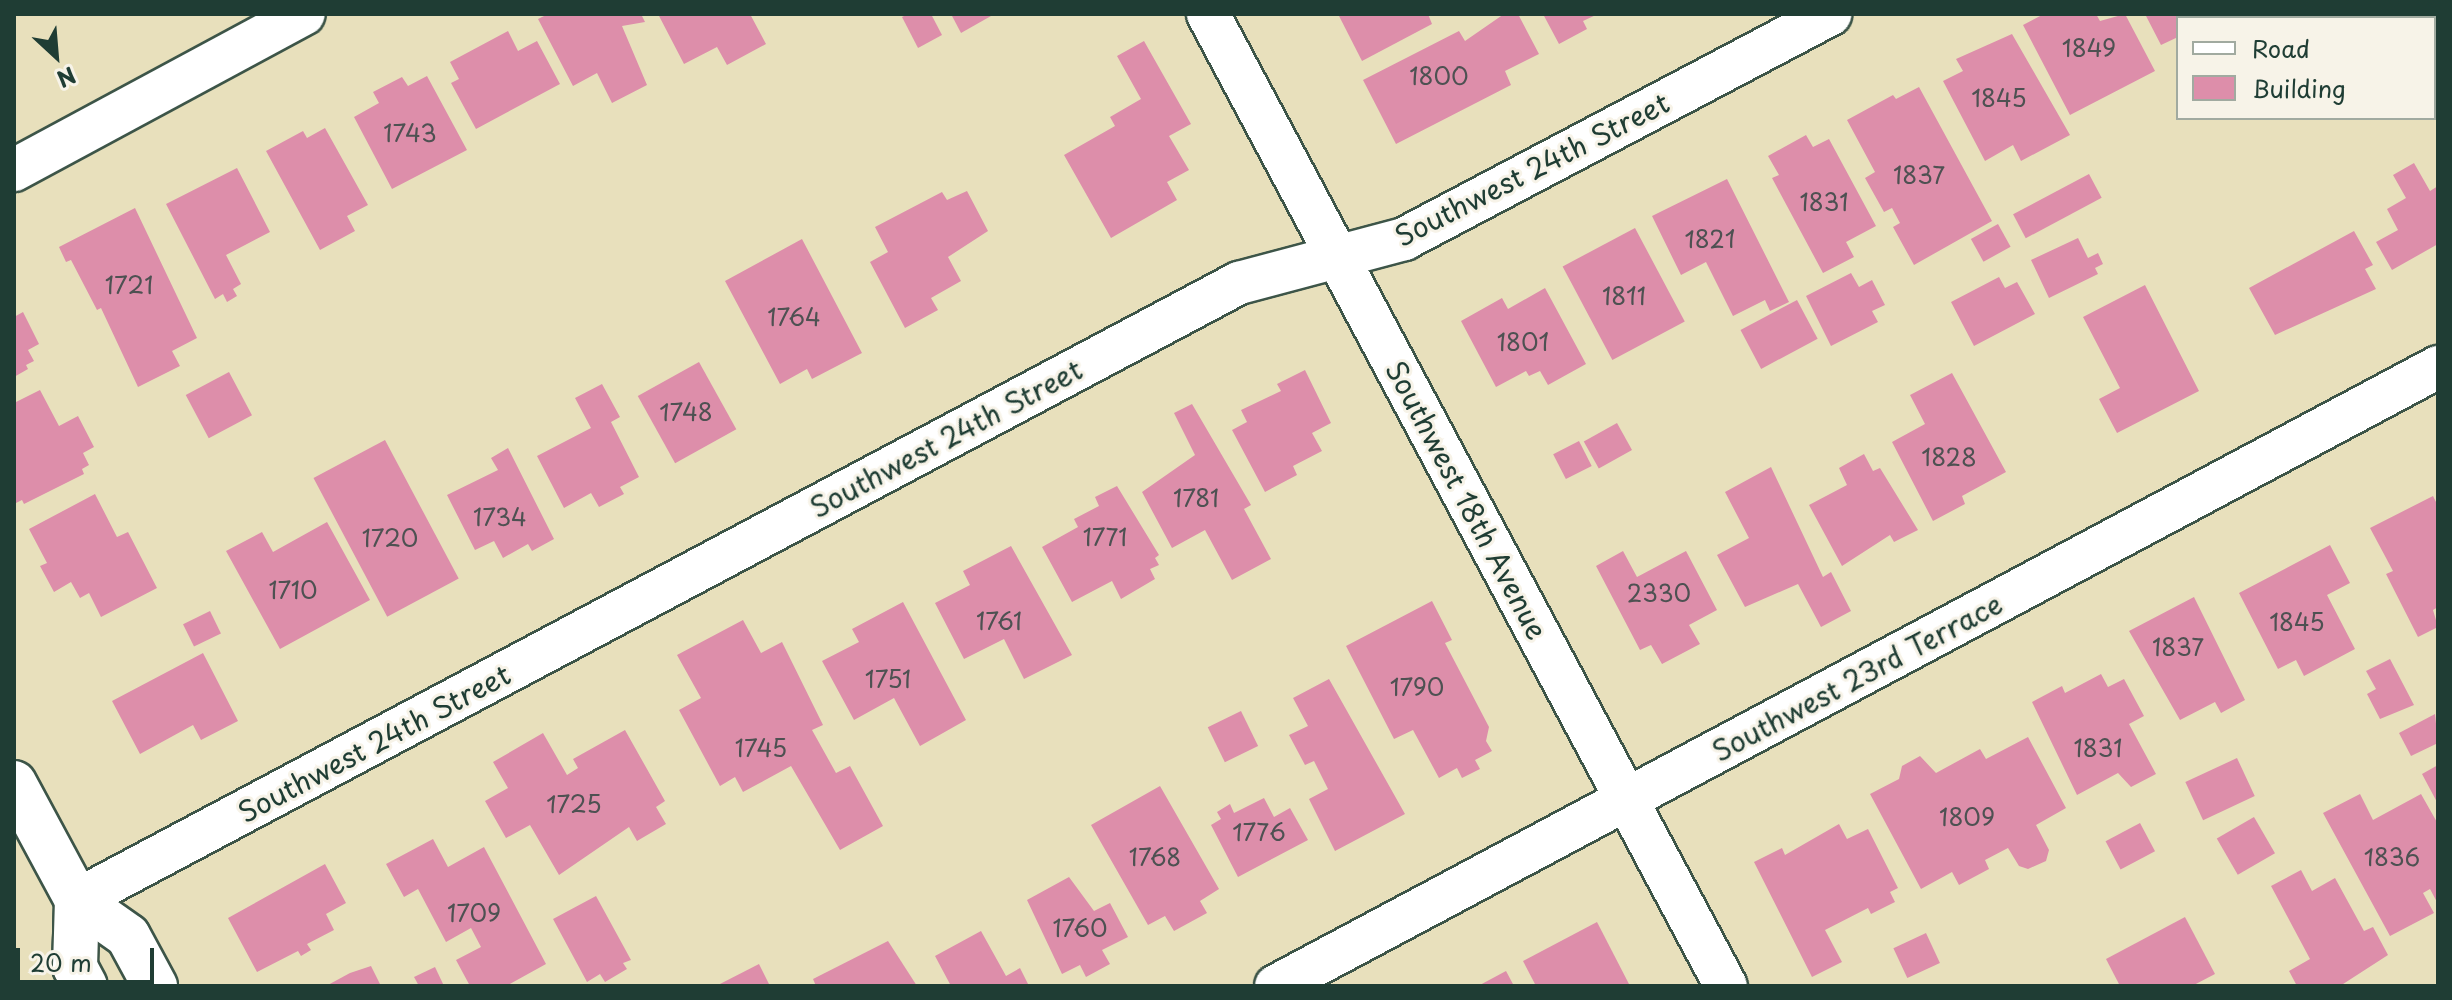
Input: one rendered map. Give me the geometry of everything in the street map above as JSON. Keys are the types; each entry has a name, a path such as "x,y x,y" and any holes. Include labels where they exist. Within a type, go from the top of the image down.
{"main road":[{"path":"14,783 77,900 128,936 155,986"},
{"path":"77,900 75,967 85,986"}],"street":[{"path":"14,170 304,14"},
{"name":"Southwest 18th Avenue","path":"1208,14 1726,986"},
{"name":"Southwest 24th Street","path":"77,900 1239,283 1404,239 1830,14"},
{"name":"Southwest 23rd Terrace","path":"1276,986 2438,367"}],"building":[{"path":"548,14 641,14 645,22 622,26 647,85 612,103 597,73 573,86 538,19"},
{"path":"658,14 750,14 766,44 727,65 717,47 684,64"},
{"path":"931,14 942,35 918,48 902,17"},
{"path":"951,14 990,14 991,16 961,33"},
{"path":"1338,14 1428,14 1432,24 1362,61"},
{"path":"1504,14 1518,14 1539,54 1505,71 1511,85 1396,144 1363,80 1459,31 1465,41"},
{"path":"1543,14 1598,14 1583,21 1587,29 1559,44"},
{"path":"2044,14 2096,14 2100,21 2125,14 2155,71 2070,115 2023,25"},
{"path":"2145,14 2220,14 2176,16 2176,38 2161,45"},
{"path":"508,31 518,51 537,41 560,84 476,129 451,83 459,79 450,62"},
{"path":"2012,34 2070,135 2021,161 2013,145 1985,161 1943,81 1963,71 1956,59"},
{"path":"1144,41 1191,124 1169,136 1189,170 1167,182 1177,200 1111,238 1064,155 1115,126 1110,117 1141,99 1117,56"},
{"path":"427,76 467,150 392,189 354,117 379,103 373,92 402,77 408,86"},
{"path":"1919,87 1992,221 1914,265 1893,227 1900,223 1892,208 1884,212 1865,178 1875,172 1847,120 1893,95 1896,99"},
{"path":"325,128 368,205 347,216 355,231 320,250 266,151 303,131 307,138"},
{"path":"1806,135 1813,147 1829,139 1876,226 1846,242 1854,257 1823,273 1772,178 1779,175 1768,156"},
{"path":"2414,163 2430,191 2438,186 2438,244 2392,270 2376,242 2398,230 2387,209 2406,198 2393,175"},
{"path":"237,168 270,232 226,255 241,284 233,289 237,296 227,302 223,294 215,299 166,204"},
{"path":"2089,174 2102,198 2026,238 2013,214"},
{"path":"1727,179 1789,302 1770,311 1765,300 1733,316 1706,262 1681,275 1652,216"},
{"path":"967,191 988,231 948,257 961,281 931,298 938,310 905,328 870,262 888,252 875,227 942,192 947,200"},
{"path":"135,208 197,338 172,351 180,366 138,387 101,308 97,310 71,260 66,262 59,247"},
{"path":"1998,224 2011,247 1983,262 1971,239"},
{"path":"1635,228 1685,322 1612,360 1563,266"},
{"path":"2354,231 2373,265 2365,269 2376,289 2275,335 2249,288"},
{"path":"2078,238 2088,258 2098,253 2103,264 2095,268 2098,274 2049,298 2031,260"},
{"path":"802,239 862,353 812,379 807,369 780,384 725,281"},
{"path":"1851,273 1859,287 1872,280 1885,305 1872,311 1878,322 1831,346 1806,296"},
{"path":"1999,277 2005,288 2017,282 2035,314 1974,346 1951,302"},
{"path":"2145,285 2199,391 2117,433 2099,399 2120,388 2083,317"},
{"path":"1545,288 1586,364 1548,385 1540,371 1529,376 1526,371 1496,387 1461,321 1502,298 1508,309"},
{"path":"1797,300 1818,339 1761,369 1740,330"},
{"path":"23,312 39,344 28,350 34,361 26,365 28,369 14,377 14,317"},
{"path":"699,362 736,429 675,463 638,396"},
{"path":"1305,370 1331,423 1312,433 1322,451 1293,466 1297,475 1265,492 1232,430 1247,422 1241,410 1281,391 1277,384"},
{"path":"229,372 252,415 209,438 186,395"},
{"path":"1952,373 2006,472 1962,496 1965,504 1933,521 1892,442 1925,424 1910,395"},
{"path":"602,384 620,417 611,422 639,477 620,487 624,494 599,507 591,493 564,508 537,456 591,428 575,398"},
{"path":"40,390 59,426 78,416 94,447 83,453 89,465 82,469 84,474 24,504 22,500 14,504 14,403"},
{"path":"1192,404 1251,505 1244,509 1271,559 1232,580 1205,530 1172,548 1142,492 1195,455 1174,413"},
{"path":"1617,423 1632,450 1599,469 1584,441"},
{"path":"385,440 459,579 387,617 313,478"},
{"path":"1579,441 1592,466 1566,479 1553,454"},
{"path":"508,448 554,539 532,551 528,544 503,558 494,541 475,550 447,495 498,470 491,458"},
{"path":"1864,454 1873,471 1880,468 1918,530 1894,542 1890,535 1842,566 1809,505 1847,485 1839,468"},
{"path":"1771,467 1823,577 1831,572 1851,611 1821,627 1798,584 1745,607 1717,555 1749,538 1725,492"},
{"path":"1117,486 1159,555 1155,558 1159,565 1150,569 1155,579 1121,599 1112,581 1072,602 1042,547 1078,527 1074,519 1099,506 1095,497"},
{"path":"95,494 117,537 128,532 157,588 101,617 89,593 80,598 71,582 54,592 40,566 47,563 29,529"},
{"path":"2433,496 2438,506 2438,607 2433,610 2438,627 2418,637 2386,574 2393,571 2370,528"},
{"path":"327,522 370,600 280,649 226,551 262,532 273,552"},
{"path":"2330,545 2350,583 2327,595 2355,649 2304,676 2296,660 2278,669 2239,593"},
{"path":"1011,546 1072,655 1024,679 1004,639 964,659 935,603 970,585 963,571"},
{"path":"1623,551 1637,577 1686,551 1717,610 1689,625 1700,644 1662,664 1651,645 1640,650 1596,566"},
{"path":"2194,597 2245,700 2221,713 2215,702 2180,720 2129,631"},
{"path":"1432,601 1452,640 1445,643 1489,727 1486,741 1492,751 1475,760 1480,769 1462,778 1457,768 1439,778 1413,730 1394,739 1346,646"},
{"path":"903,602 966,720 920,746 894,698 854,720 822,661 859,642 852,629"},
{"path":"210,611 221,633 194,647 183,624"},
{"path":"743,620 761,653 782,642 823,725 812,730 836,773 850,766 883,826 840,850 791,766 743,792 735,777 720,786 679,710 701,698 677,655"},
{"path":"203,653 238,721 201,740 193,725 140,754 112,701"},
{"path":"2390,659 2414,705 2380,719 2367,694 2376,689 2366,671"},
{"path":"2101,674 2108,687 2124,679 2144,716 2129,724 2156,774 2131,787 2118,773 2077,795 2032,702 2062,686 2065,693"},
{"path":"1329,679 1405,814 1335,851 1309,799 1328,789 1314,761 1305,765 1289,735 1308,726 1293,698"},
{"path":"1241,711 1258,746 1225,762 1208,727"},
{"path":"2435,714 2438,743 2411,756 2399,733"},
{"path":"625,730 665,801 656,807 666,824 637,841 629,827 559,875 530,825 506,838 485,801 508,788 493,762 543,733 567,775 578,768 573,759"},
{"path":"2028,737 2066,808 2036,825 2049,850 2046,861 2028,869 2019,866 2008,848 1985,860 1989,869 1959,885 1952,872 1921,889 1870,794 1899,779 1902,766 1920,756 1936,773 1980,749 1986,759"},
{"path":"2237,758 2255,796 2203,820 2185,782"},
{"path":"2438,765 2438,804 2422,774"},
{"path":"1160,786 1219,889 1200,901 1207,913 1174,931 1165,916 1148,925 1091,825"},
{"path":"2360,794 2373,820 2421,794 2438,824 2438,904 2430,889 2423,893 2434,913 2390,936 2323,813"},
{"path":"1264,798 1274,817 1290,808 1308,840 1238,877 1211,825 1221,819 1217,812 1230,804 1234,813"},
{"path":"2254,817 2275,853 2238,875 2217,838"},
{"path":"2140,823 2155,851 2121,870 2106,841"},
{"path":"1839,824 1847,839 1868,829 1898,888 1890,892 1895,902 1871,914 1868,908 1825,930 1842,962 1812,977 1754,862 1782,848 1785,855"},
{"path":"433,839 448,867 484,847 546,964 506,986 470,986 456,960 481,947 471,928 446,942 418,889 404,897 386,864"},
{"path":"325,864 346,903 326,914 334,930 307,944 311,950 301,956 298,951 257,972 228,918"},
{"path":"2301,870 2312,891 2335,878 2364,931 2373,927 2388,955 2340,986 2297,986 2289,971 2310,959 2271,886"},
{"path":"1069,877 1094,911 1110,903 1128,937 1102,950 1110,964 1086,977 1080,965 1062,974 1027,900"},
{"path":"596,896 631,960 623,963 627,969 605,982 600,974 587,982 553,919"},
{"path":"2185,917 2215,974 2192,986 2120,986 2106,959"},
{"path":"1597,922 1630,986 1536,986 1523,961"},
{"path":"981,931 1006,976 1020,968 1029,986 951,986 935,956"},
{"path":"1926,933 1940,963 1907,978 1893,948"},
{"path":"888,941 917,986 816,986 813,979"},
{"path":"759,964 770,986 716,986"},
{"path":"371,966 381,986 326,986 350,973"},
{"path":"435,967 444,986 419,986 414,977"},
{"path":"1506,971 1514,986 1478,986"}]}
